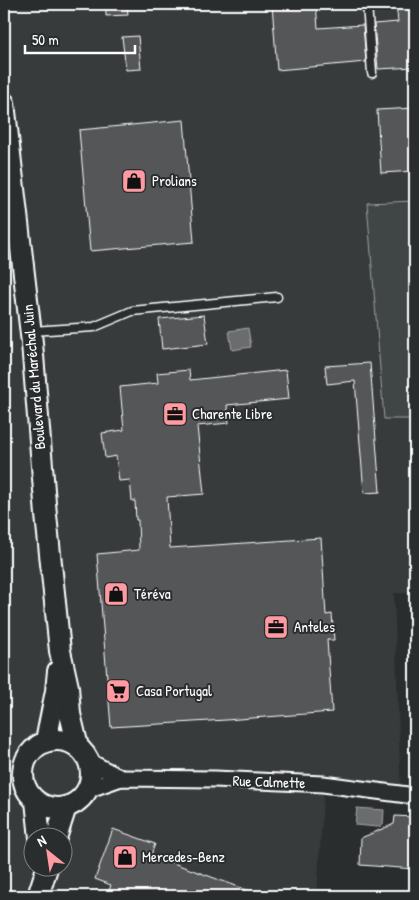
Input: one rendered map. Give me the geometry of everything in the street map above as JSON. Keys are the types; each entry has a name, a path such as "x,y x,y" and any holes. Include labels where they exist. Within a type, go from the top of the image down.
{"main road":[{"name":"Boulevard du Maréchal Juin","path":"4,103 7,160 30,332 60,651 68,687 70,714 84,754"},
{"name":"Boulevard du Maréchal Juin","path":"46,741 56,691 60,651"},
{"path":"58,739 69,741 84,754 91,772 87,790 74,803 66,807 45,806 29,794 24,785 23,765 28,754 36,746 46,741 58,739"},
{"path":"36,801 39,828"},
{"path":"59,828 66,807"},
{"path":"38,878 38,896"},
{"path":"38,896 44,878"}],"street":[{"name":"Rue Calmette","path":"84,754 121,778"},
{"name":"Rue Calmette","path":"87,790 121,778 324,784 415,796"}],"lane":[{"path":"368,4 372,73"},
{"path":"30,332 94,326 132,311 277,297"}],"path":[{"path":"10,4 18,4"}],"shaded area":[{"path":"4,4 415,4 415,201 367,203 384,419 415,419 415,593 394,593 401,795 324,784 317,896 4,896"},
{"path":"415,201 415,419 384,419 367,203"},
{"path":"248,328 251,347 232,350 229,331"},
{"path":"357,808 384,810 383,825 378,827 355,825"}],"building":[{"path":"127,4 128,15 106,16 106,5"},
{"path":"272,4 316,4 318,28 363,25 366,62 277,70"},
{"path":"396,4 415,4 415,67 378,69 374,24 398,22"},
{"path":"138,36 141,69 126,70 122,37"},
{"path":"415,108 415,171 381,173 377,110"},
{"path":"184,120 194,242 90,251 79,130"},
{"path":"204,315 208,344 162,349 159,319"},
{"path":"370,363 380,492 364,493 355,381 327,384 325,366"},
{"path":"189,370 190,380 286,370 289,399 227,405 229,423 197,426 204,494 167,497 170,548 321,538 326,615 332,614 334,640 327,640 332,712 111,727 97,554 139,550 138,520 136,520 135,501 132,501 130,480 119,481 116,456 105,458 102,433 124,430 120,387 158,383 157,373"},
{"path":"395,816 415,817 415,869 360,865 361,838 394,824"},
{"path":"113,829 155,844 151,855 261,895 107,896 111,885 95,879"}],"place":[{"name":"Prolians","path":"134,181"},
{"name":"Charente Libre","path":"175,414"},
{"name":"Téréva","path":"116,594"},
{"name":"Anteles","path":"276,627"},
{"name":"Casa Portugal","path":"118,691"},
{"name":"Mercedes-Benz","path":"125,857"}]}
